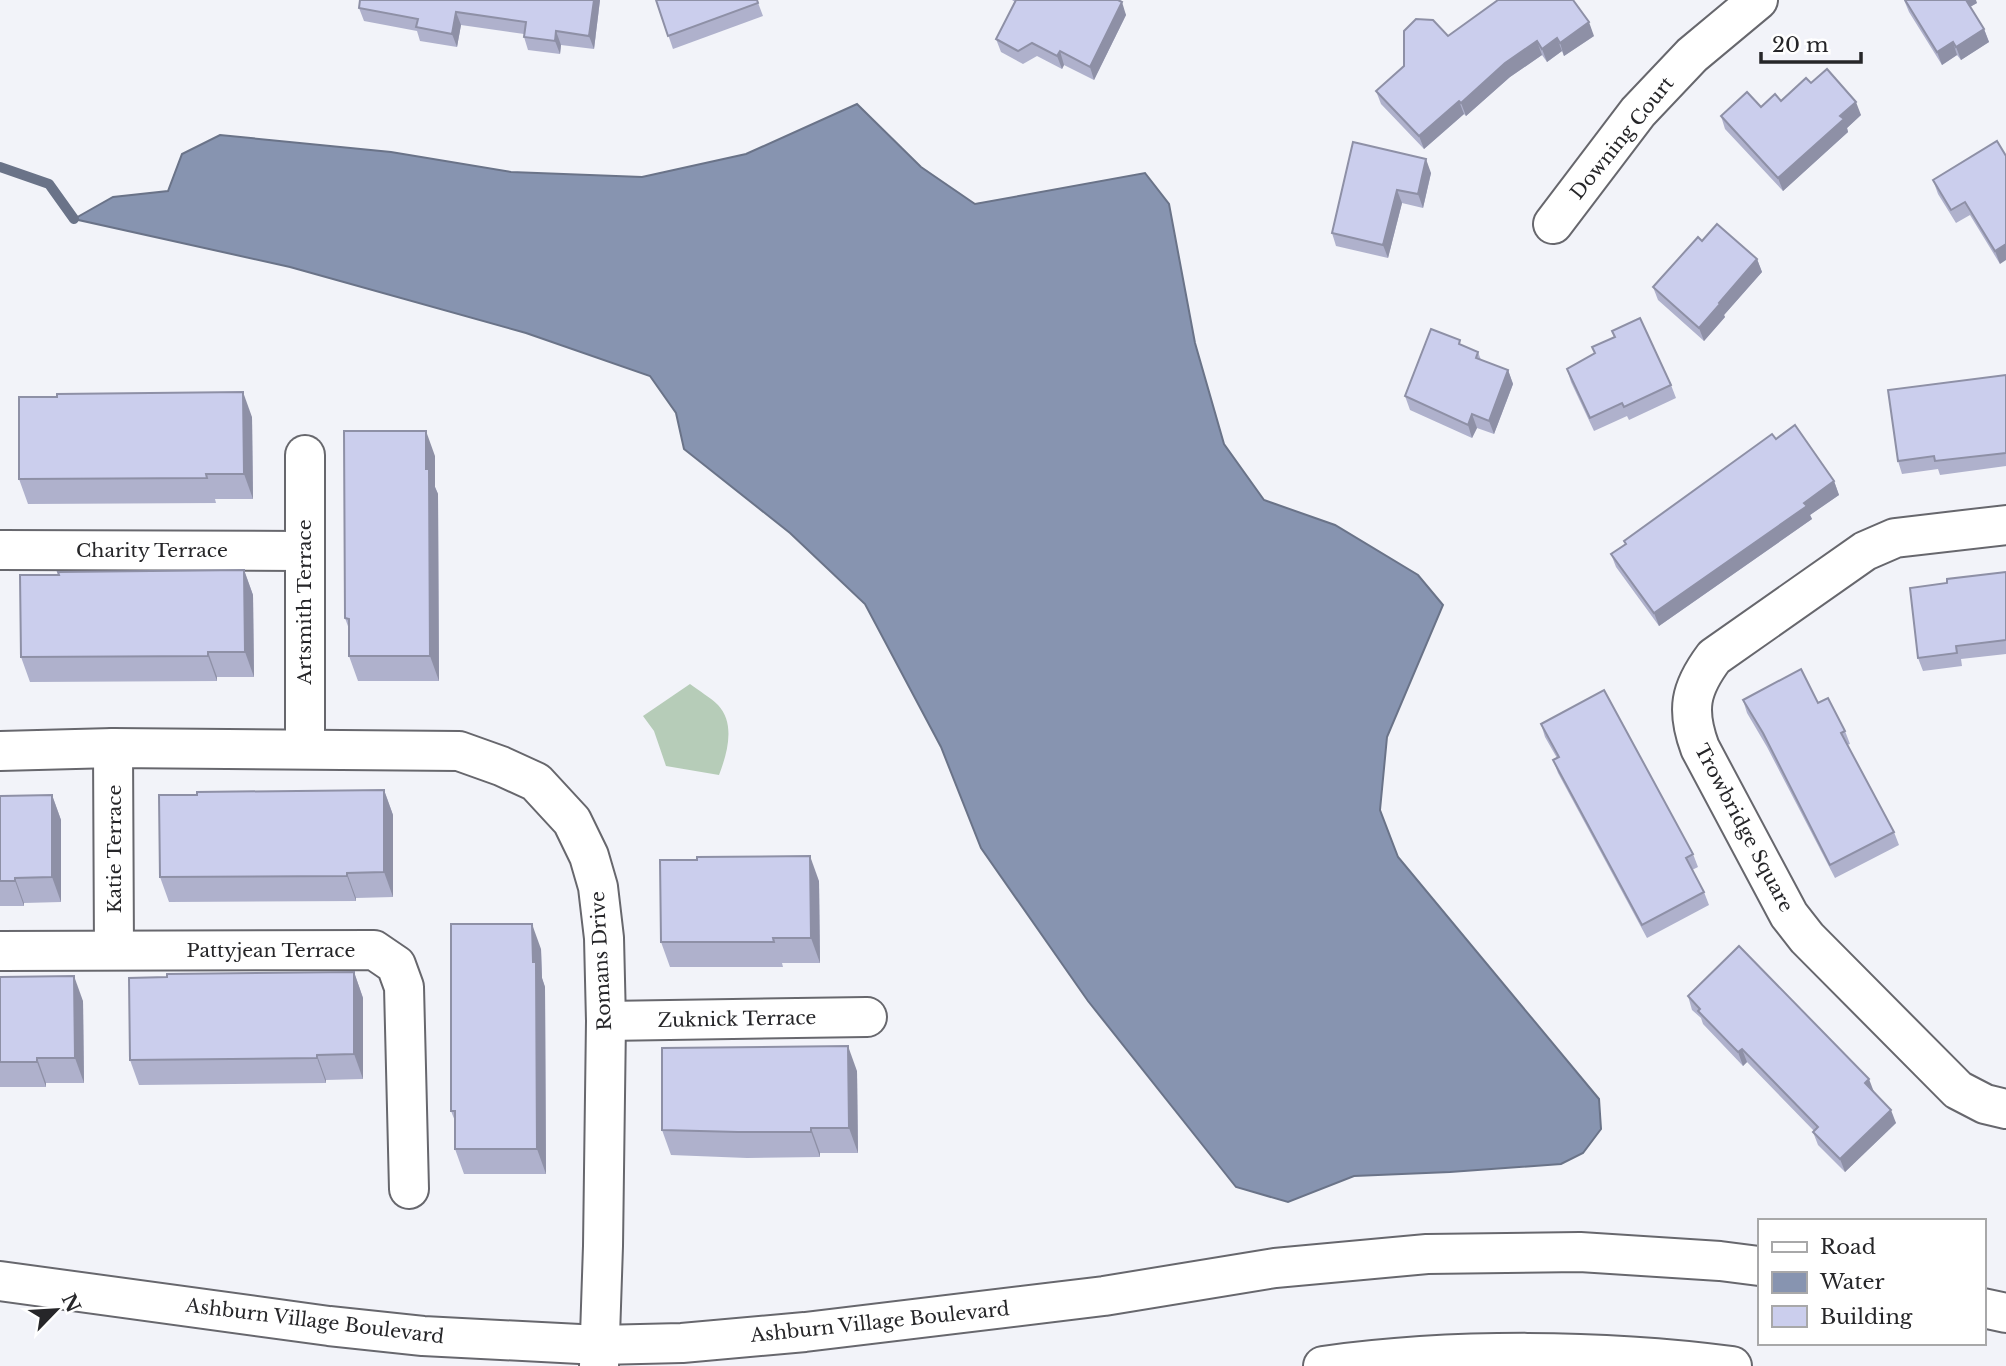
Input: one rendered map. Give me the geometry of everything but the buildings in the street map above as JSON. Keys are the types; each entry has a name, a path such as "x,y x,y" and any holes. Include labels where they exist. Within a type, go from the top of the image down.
{"street":[{"name":"Downing Court","path":"1553,224 1637,112 1692,55 1758,0"},
{"name":"Artsmith Terrace","path":"305,455 305,749"},
{"name":"Trowbridge Square","path":"2006,526 1895,538 1865,551 1714,657 1699,678 1691,703 1692,727 1700,748 1789,915 1807,938 1958,1090 1985,1104 2006,1109"},
{"name":"Charity Terrace","path":"0,550 303,551"},
{"name":"Romans Drive","path":"0,751 113,748 459,751 536,782 572,821 592,866 598,887 604,939 606,1021 599,1356"},
{"name":"Katie Terrace","path":"113,748 114,950"},
{"name":"Pattyjean Terrace","path":"0,951 374,950 396,965 404,987 409,1189"},
{"name":"Zuknick Terrace","path":"606,1021 867,1017"},
{"name":"Ashburn Village Boulevard","path":"0,1281 329,1326 599,1356 682,1343 830,1329 1104,1296 1275,1268 1427,1254 1580,1252 1758,1266"},
{"path":"1985,1308 2006,1313"},
{"path":"1323,1366 1432,1356 1538,1354 1628,1355 1732,1366"}],"green space":[{"path":"690,684 718,705 727,721 727,749 719,775 666,766 654,731 643,716"}],"water":[{"path":"857,104 921,167 975,204 1145,173 1169,204 1195,343 1224,444 1264,500 1335,525 1418,575 1443,605 1387,737 1380,810 1398,857 1599,1099 1601,1129 1583,1153 1561,1164 1354,1176 1288,1202 1236,1187 1088,1001 981,848 941,747 865,604 790,533 684,449 676,413 650,376 526,333 290,267 74,219 113,197 168,191 182,154 220,135 391,152 511,172 642,177 746,154"}],"waterway":[{"path":"0,167 49,184 74,219"}]}
